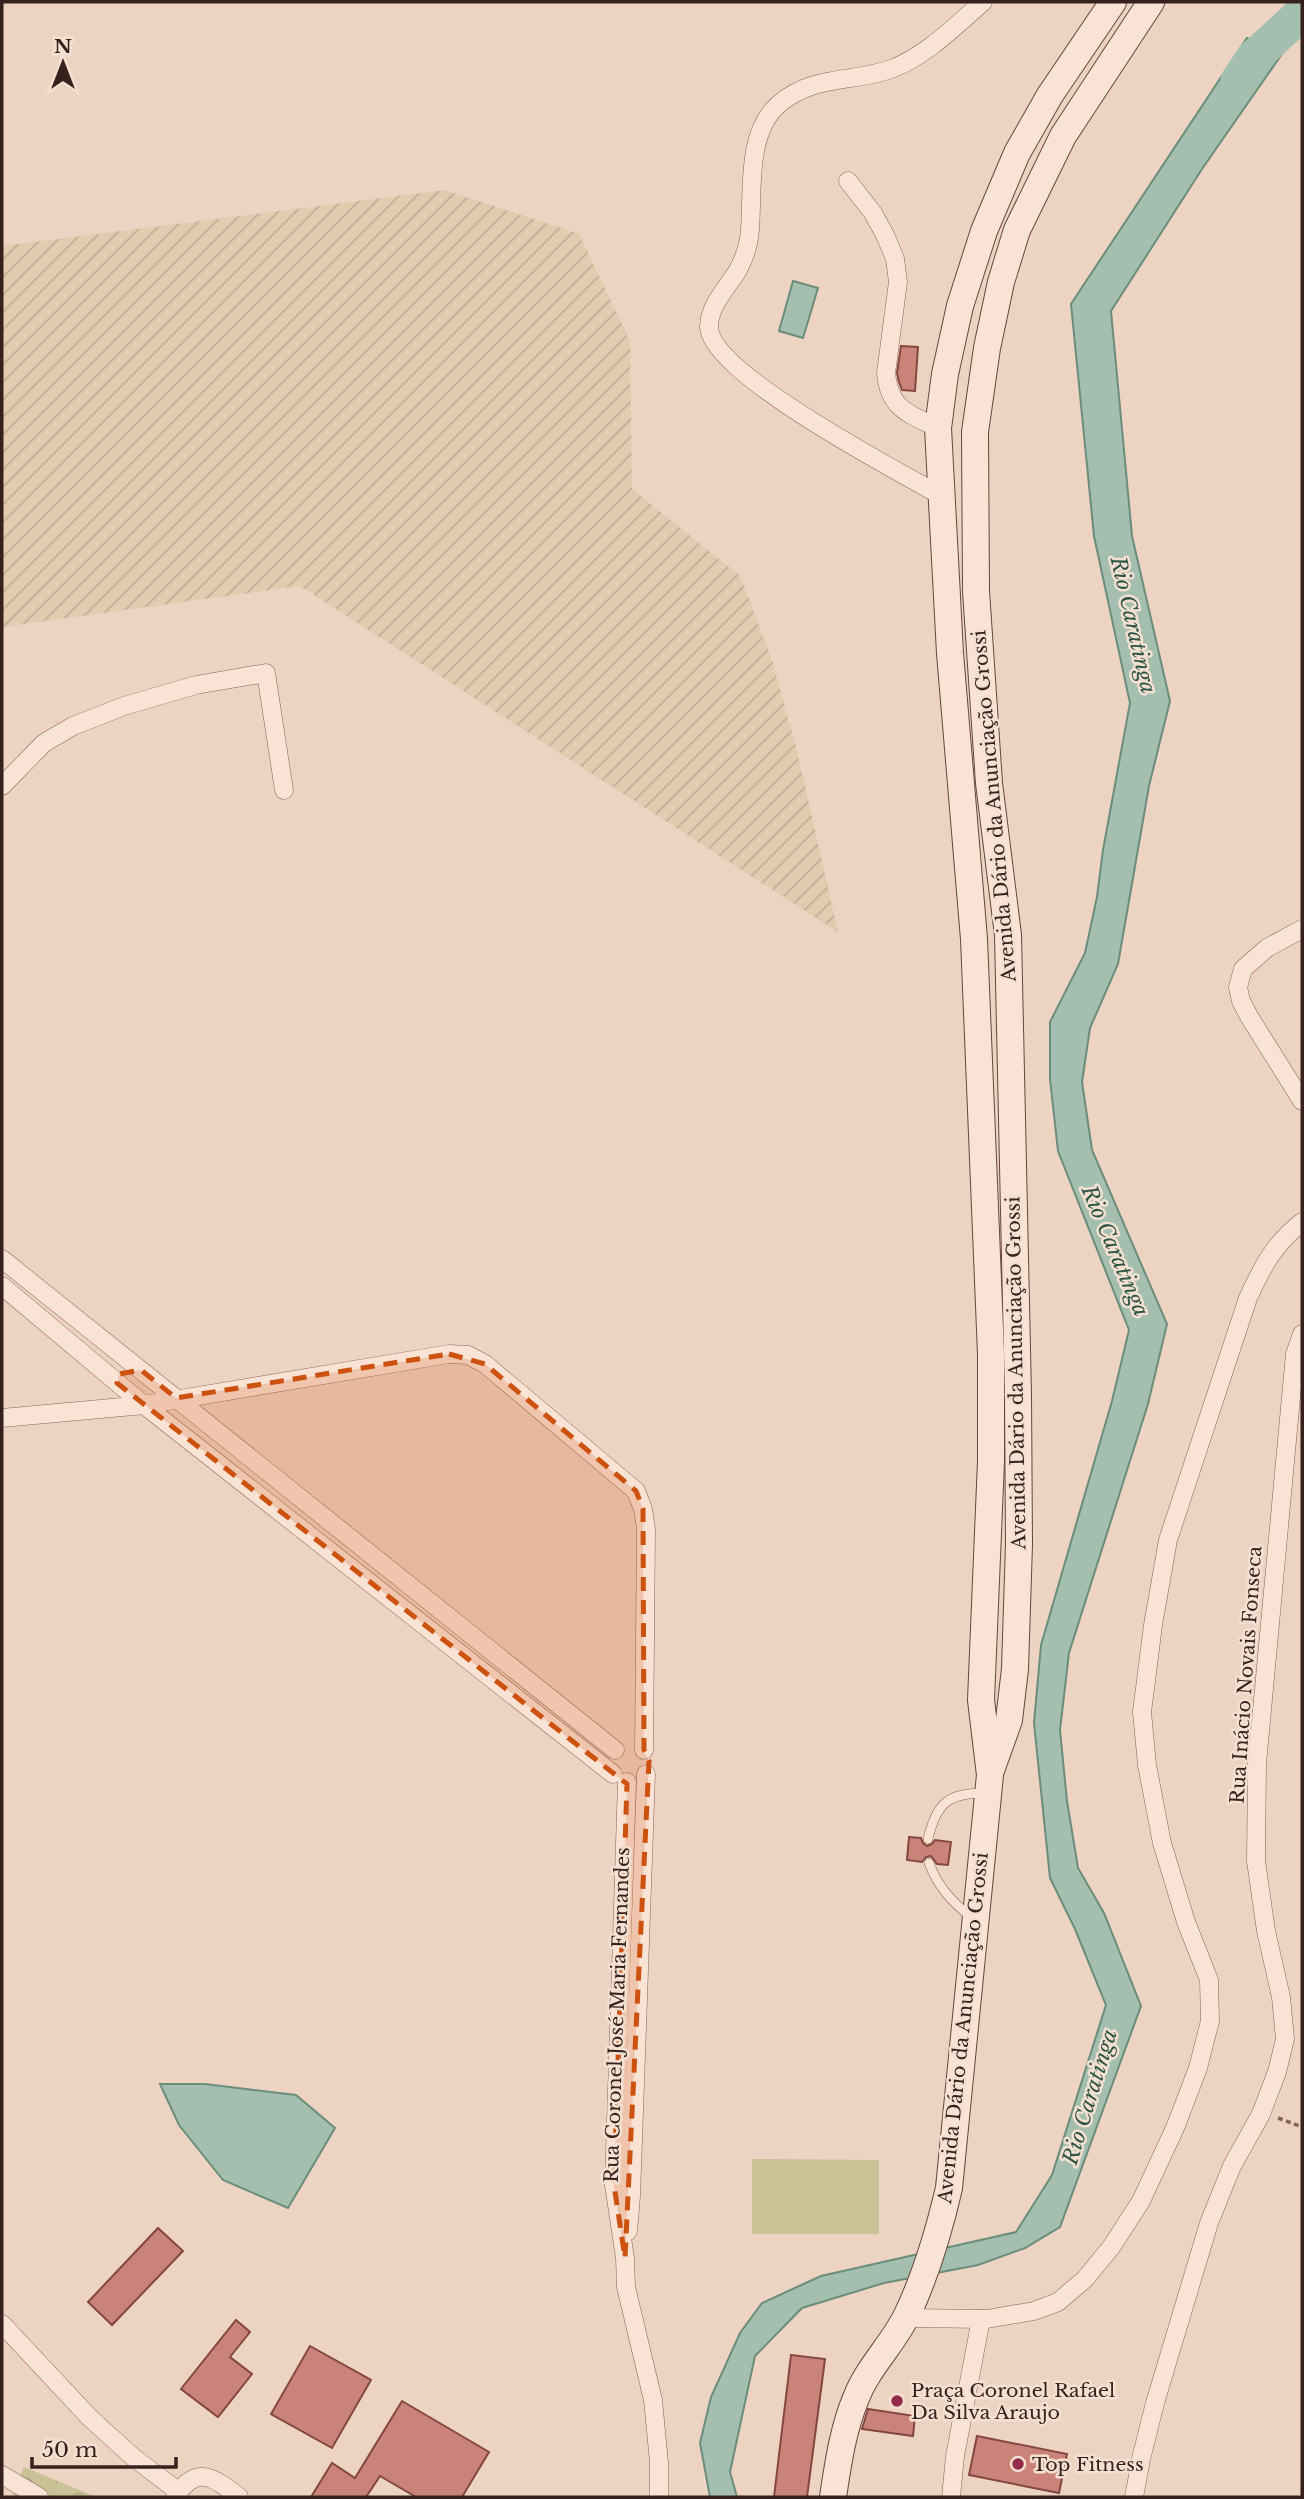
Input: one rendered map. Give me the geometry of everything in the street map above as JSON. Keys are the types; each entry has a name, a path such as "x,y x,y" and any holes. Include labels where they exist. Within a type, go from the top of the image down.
{"main road":[{"name":"Avenida Dário da Anunciação Grossi","path":"906,2318 940,2226 949,2188 989,1784 981,1700 991,1461 991,1354 974,939 950,653 938,428 944,374 960,306 984,231 1017,153 1050,95 1113,2"},
{"name":"Avenida Dário da Anunciação Grossi","path":"989,1784 1009,1720 1015,1669 1019,1544 1009,935 989,783 976,591 975,432 987,348 1001,282 1017,230 1063,136 1151,2"},
{"path":"974,939 1009,935"},
{"path":"834,2497 840,2454 856,2398 874,2364 906,2318"}],"street":[{"path":"940,495 797,413 727,358 712,340 709,328 712,309 739,268 749,246 755,147 762,128 777,105 798,91 834,79 893,68 925,51 983,2"},
{"path":"848,181 873,213 894,259 898,282 886,373 887,388 892,400 906,412 938,428"},
{"path":"2,786 44,743 73,726 124,706 195,685 266,673 284,790"},
{"path":"1302,929 1267,948 1243,969 1238,987 1250,1018 1302,1101"},
{"path":"906,2318 981,2319 1034,2311 1058,2302 1085,2279 1112,2246 1141,2201 1175,2128 1198,2068 1210,2021 1209,1980 1186,1922 1163,1843 1147,1765 1142,1712 1151,1637 1168,1540 1248,1298 1265,1261 1286,1235 1302,1222"},
{"path":"2,1259 615,1750"},
{"path":"2,1286 144,1405 620,1778 636,1782 646,1774 649,1761 644,1750 646,1529 643,1508 636,1491 485,1364 468,1355 449,1354 144,1405 2,1418"},
{"name":"Rua Inácio Novais Fonseca","path":"1134,2497 1155,2403 1209,2223 1232,2166 1261,2115 1277,2072 1285,2039 1281,1997 1266,1931 1256,1861 1257,1764 1292,1381 1295,1354 1302,1334"},
{"path":"117,1383 119,1374 128,1369 141,1370"},
{"path":"620,1778 610,1762 615,1750 626,1744 639,1746 644,1750"},
{"name":"Rua Coronel José Maria Fernandes","path":"625,2258 631,2196 646,1774"},
{"name":"Rua Coronel José Maria Fernandes","path":"620,1778 614,2185 625,2258 626,2287 653,2400 659,2462 659,2497"},
{"path":"951,2497 955,2456 981,2319"},
{"path":"2,2324 90,2418 177,2495 191,2478 203,2476 211,2477 239,2497"},
{"path":"2,2475 39,2497"}],"lane":[{"path":"928,1839 932,1822 942,1806 952,1798 989,1784"},
{"path":"929,1863 948,1898 976,1922"}],"path":[{"path":"1261,2115 1286,2120 1302,2127"}],"highlighted area":[{"path":"449,1354 485,1364 636,1491 643,1509 644,1750 649,1761 625,2258 614,2185 627,1784 117,1383 119,1374 141,1370 176,1398"}],"shaded area":[{"path":"445,190 579,234 630,341 632,489 740,576 772,660 797,751 838,932 300,586 2,627 2,246"}],"green space":[{"path":"752,2159 879,2160 879,2234 752,2234"},
{"path":"24,2467 96,2497 12,2497"}],"water":[{"path":"1247,38 1284,51 1202,169 1111,311 1132,536 1170,701 1149,786 1118,964 1090,1028 1082,1082 1092,1150 1167,1324 1148,1404 1069,1653 1060,1730 1067,1801 1078,1868 1104,1913 1141,2006 1060,2227 1025,2248 978,2265 884,2283 802,2308 755,2356 730,2472 737,2497 710,2497 700,2443 711,2397 740,2333 762,2303 821,2276 1016,2232 1052,2175 1106,2005 1075,1929 1050,1878 1034,1723 1041,1645 1112,1401 1129,1330 1058,1151 1050,1079 1050,1022 1085,953 1130,703 1094,536 1071,304"},
{"path":"793,281 818,288 803,338 779,331"},
{"path":"160,2084 205,2084 296,2095 335,2128 288,2208 223,2180 179,2125"}],"building":[{"path":"901,346 918,347 915,391 902,390 899,382 897,373"},
{"path":"909,1837 921,1838 927,1846 935,1840 951,1842 948,1865 937,1864 931,1856 922,1862 907,1860"},
{"path":"158,2228 183,2251 112,2325 88,2302"},
{"path":"236,2320 250,2332 230,2357 252,2374 218,2417 181,2389"},
{"path":"310,2346 371,2380 332,2448 271,2414"},
{"path":"791,2355 825,2359 807,2497 774,2497"},
{"path":"402,2401 489,2452 462,2497 416,2497 380,2476 366,2497 311,2497 332,2463 355,2478"},
{"path":"868,2409 915,2416 913,2436 862,2429"},
{"name":"Top Fitness","path":"977,2436 1067,2454 1059,2493 969,2475"}],"waterway":[{"name":"Rio Caratinga","path":"1238,81 1253,58 1302,13"}],"place":[{"name":"Praça Coronel Rafael Da Silva Araujo","path":"897,2401"},
{"name":"Top Fitness","path":"1018,2464"}]}
